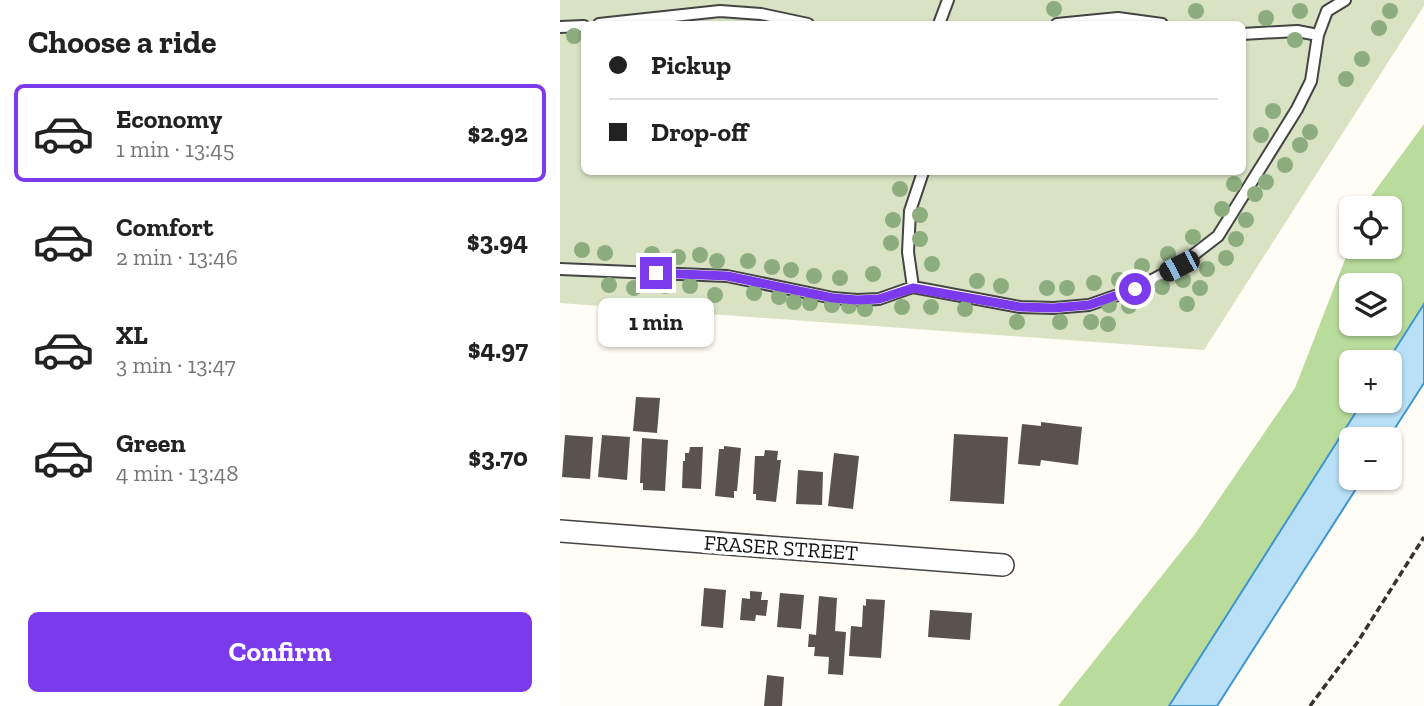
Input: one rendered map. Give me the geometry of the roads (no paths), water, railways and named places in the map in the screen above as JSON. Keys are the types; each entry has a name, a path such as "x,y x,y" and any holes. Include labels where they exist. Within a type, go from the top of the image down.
{"street":[{"name":"FRASER STREET","path":"560,530 1003,565"}],"lane":[{"path":"940,21 948,0"},
{"path":"560,270 727,276 833,298 857,300 879,299 913,288 1020,307 1089,305 1135,289 1179,266 1218,236 1291,120 1311,81 1318,35 1326,6 1345,0"},
{"path":"627,21 720,11 761,14 794,21"},
{"path":"1088,21 1118,18 1140,21"},
{"path":"560,27 581,26"},
{"path":"1246,34 1297,31 1318,35"},
{"path":"913,288 908,251 910,211 922,175"}],"water":[{"path":"1424,304 1424,383 1396,427 1346,427 1355,413 1402,413 1402,350 1395,350"},
{"path":"1339,439 1339,490 1355,490 1217,706 1169,706"}]}
